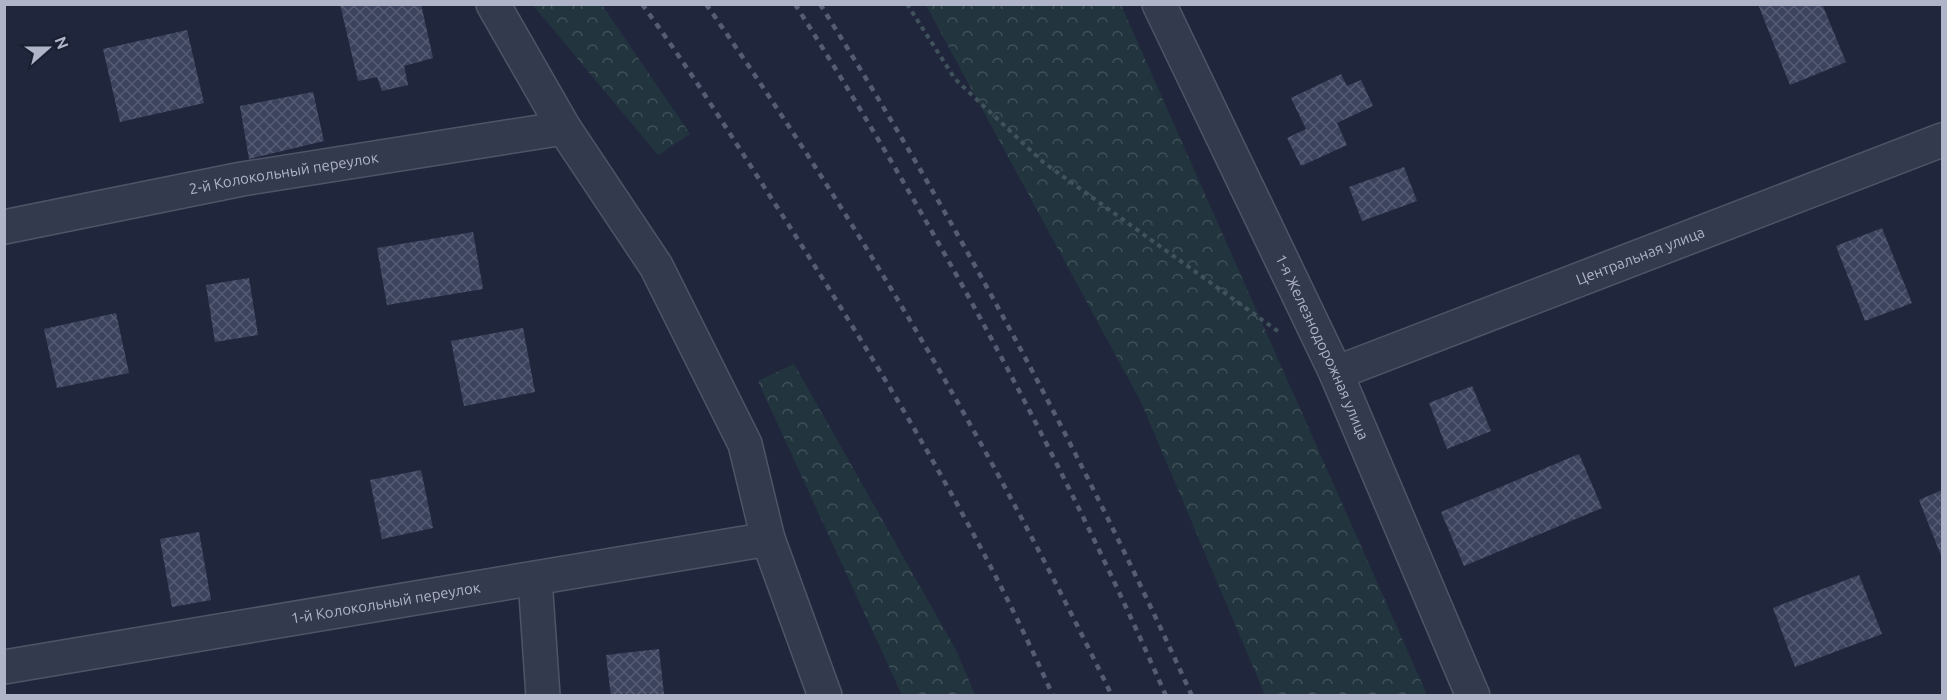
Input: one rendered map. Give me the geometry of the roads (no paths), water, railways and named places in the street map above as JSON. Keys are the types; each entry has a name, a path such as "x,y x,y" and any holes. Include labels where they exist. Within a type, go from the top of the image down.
{"street":[{"path":"493,4 564,128 656,266 745,444 768,539 825,696"},
{"name":"1-я Железнодорожная улица","path":"1159,4 1336,373 1473,696"},
{"name":"2-й Колокольный переулок","path":"4,227 242,179 564,128"},
{"name":"Центральная улица","path":"1336,373 1942,140"},
{"name":"1-й Колокольный переулок","path":"4,667 768,539"},
{"path":"535,579 543,696"}],"railway":[{"path":"642,4 680,58 824,281 930,455 994,574 1053,696"},
{"path":"706,4 818,171 923,342 1021,517 1112,696"},
{"path":"795,4 897,172 994,343 1126,606 1166,696"},
{"path":"820,4 922,172 1018,344 1108,518 1192,696"}]}
